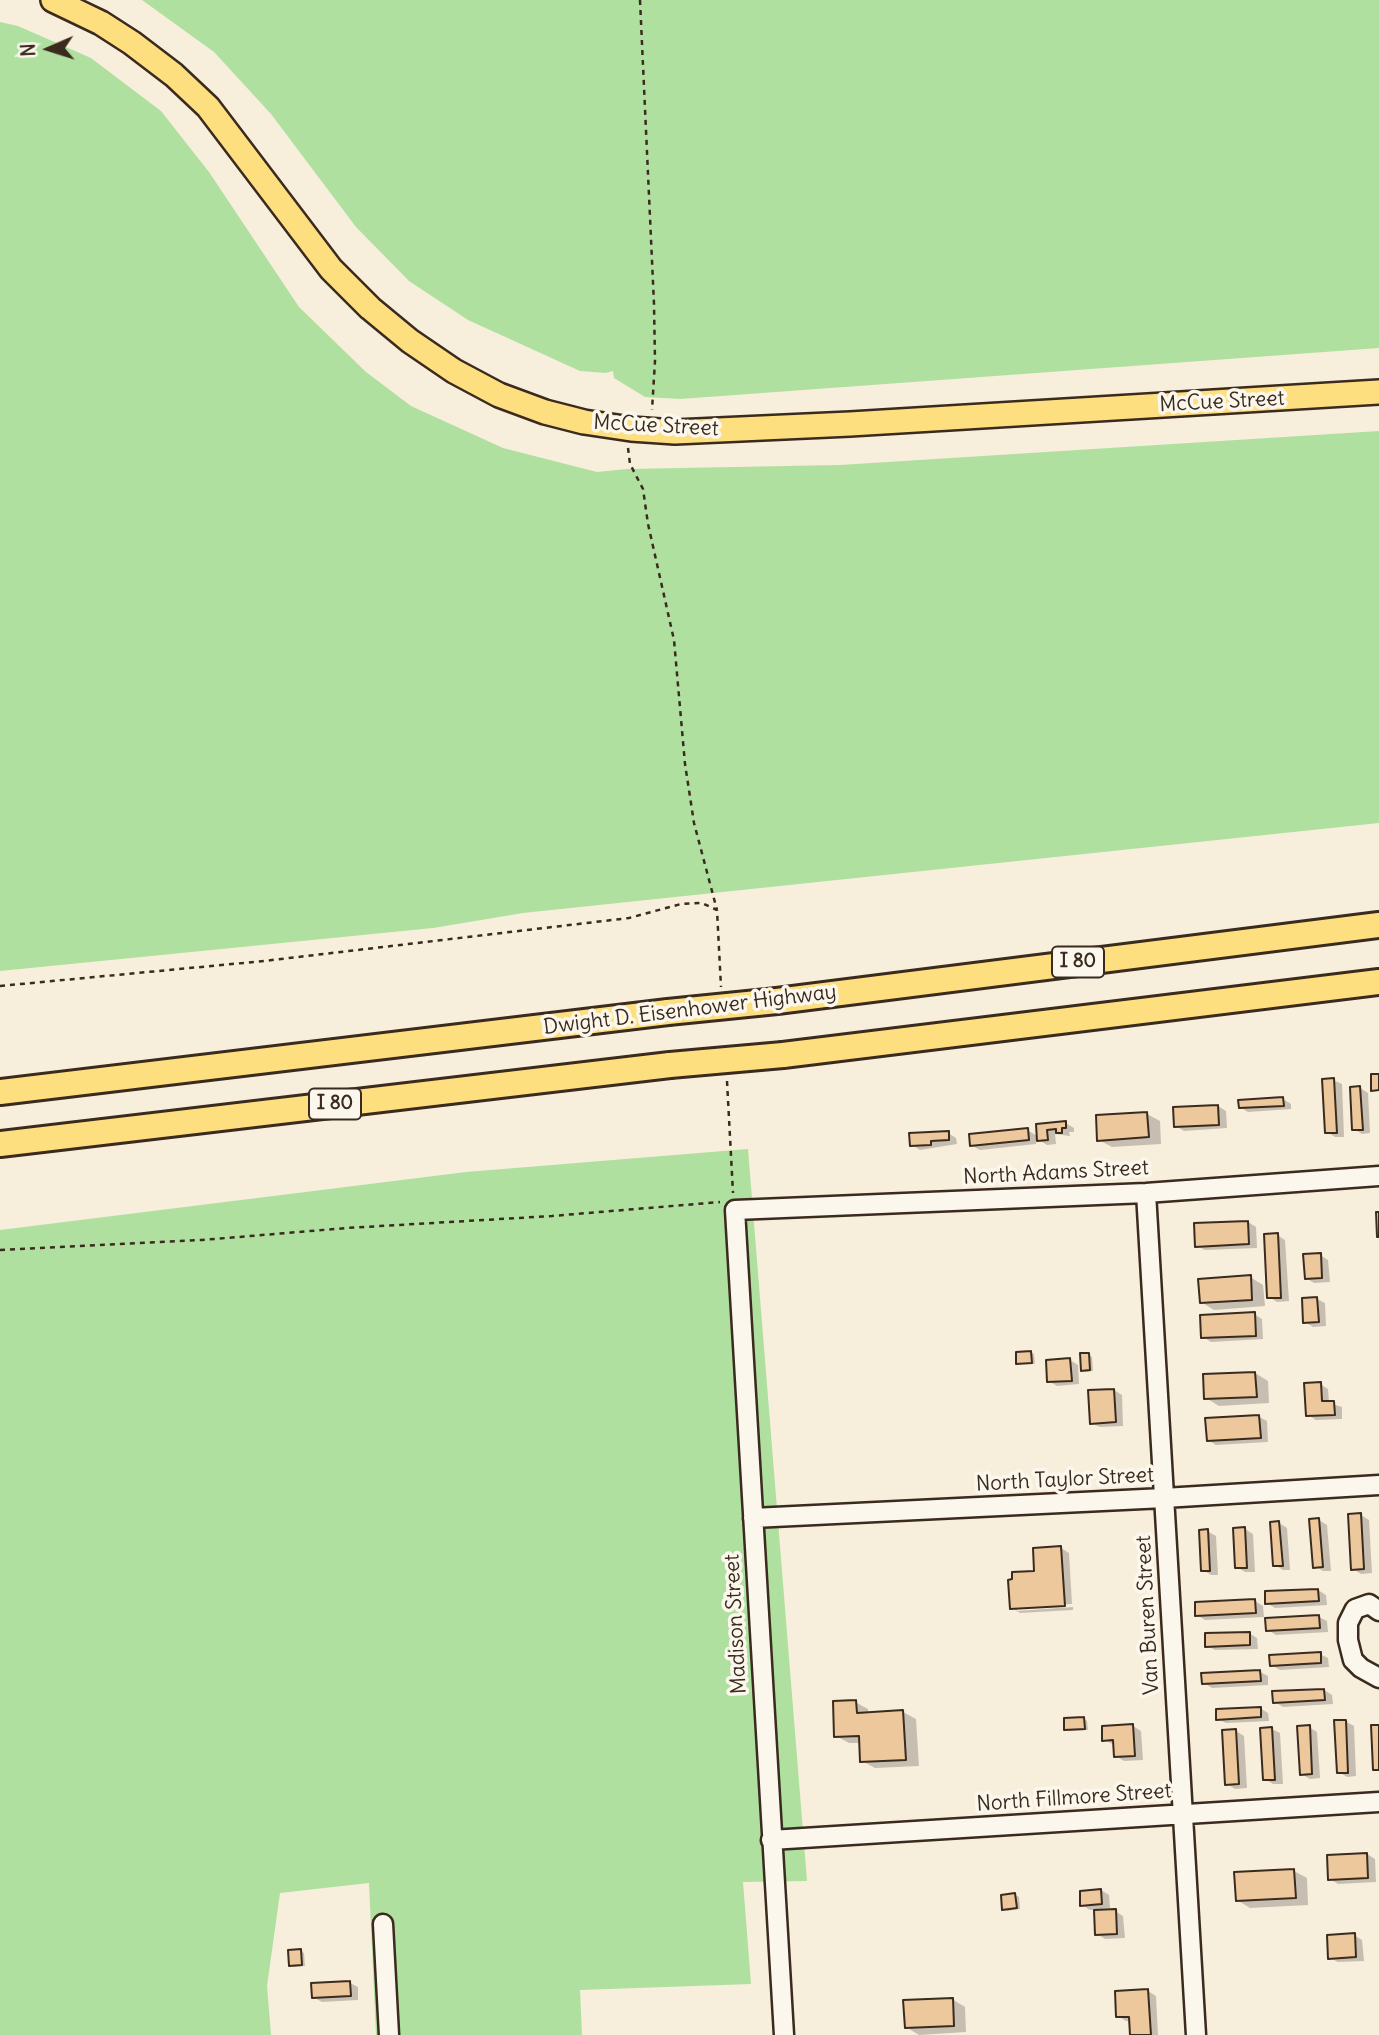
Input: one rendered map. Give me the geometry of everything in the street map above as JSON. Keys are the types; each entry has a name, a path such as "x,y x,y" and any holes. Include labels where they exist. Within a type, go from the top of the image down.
{"highway":[{"name":"Dwight D. Eisenhower Highway","path":"0,1093 777,1001 1379,925"},
{"name":"I 80","path":"0,1144 670,1065 783,1055 1379,982"}],"main road":[{"name":"McCue Street","path":"52,0 122,36 174,75 208,107 331,269 370,308 410,341 454,371 499,395 545,412 625,429 738,430 1379,392"}],"street":[{"name":"North Adams Street","path":"734,1206 1146,1192 1379,1176"},
{"name":"Van Buren Street","path":"1146,1192 1196,2035"},
{"name":"Madison Street","path":"734,1206 784,2035"},
{"name":"North Taylor Street","path":"753,1518 1379,1485"},
{"path":"1379,1611 1369,1604 1355,1609 1348,1623 1348,1640 1353,1660 1379,1678"},
{"name":"North Fillmore Street","path":"771,1840 1379,1802"},
{"path":"383,1924 389,2035"}],"path":[{"path":"640,0 654,316 655,361 651,430"},
{"path":"625,429 630,464 643,489 674,640 685,764 694,823 717,910 722,993"},
{"path":"0,986 264,961 615,920 681,904 702,903 717,910"},
{"path":"0,1250 202,1240 347,1227 734,1206 726,1075"}],"green space":[{"path":"142,0 1379,0 1379,348 680,399 645,397 614,378 613,371 580,371 468,320 409,281 356,227 271,114 214,52"},
{"path":"0,22 18,26 91,58 161,111 209,172 299,307 366,372 411,406 503,448 597,472 627,469 840,465 1379,431 1379,823 523,913 433,928 0,971"},
{"path":"748,1149 807,1881 743,1882 751,1984 580,1990 582,2035 376,2035 369,1883 280,1893 267,1986 271,2035 0,2035 0,1230 466,1172"}],"building":[{"path":"1371,1074 1379,1074 1379,1090 1371,1091"},
{"path":"1334,1078 1337,1133 1325,1133 1322,1079"},
{"path":"1360,1086 1363,1130 1352,1130 1350,1087"},
{"path":"1283,1097 1284,1106 1239,1108 1238,1100"},
{"path":"1218,1105 1219,1125 1174,1127 1173,1107"},
{"path":"1147,1112 1149,1137 1097,1141 1096,1115"},
{"path":"1066,1121 1066,1128 1062,1128 1062,1133 1056,1133 1056,1129 1047,1130 1048,1140 1037,1141 1036,1124"},
{"path":"1028,1128 1029,1140 970,1146 969,1134"},
{"path":"949,1131 949,1140 931,1141 931,1145 910,1146 909,1133"},
{"path":"1376,1212 1379,1212 1379,1237 1377,1237"},
{"path":"1248,1221 1249,1244 1195,1247 1194,1223"},
{"path":"1278,1233 1281,1298 1267,1298 1264,1234"},
{"path":"1321,1253 1322,1278 1305,1279 1303,1254"},
{"path":"1251,1275 1252,1300 1200,1303 1198,1279"},
{"path":"1317,1297 1319,1322 1303,1323 1302,1298"},
{"path":"1255,1312 1256,1336 1201,1338 1200,1315"},
{"path":"1031,1351 1032,1363 1016,1364 1016,1352"},
{"path":"1080,1353 1089,1353 1090,1370 1081,1371"},
{"path":"1070,1358 1072,1381 1047,1382 1046,1360"},
{"path":"1255,1372 1257,1397 1204,1399 1203,1374"},
{"path":"1321,1382 1322,1401 1334,1401 1335,1415 1306,1416 1304,1383"},
{"path":"1114,1389 1116,1422 1090,1424 1088,1390"},
{"path":"1259,1415 1261,1438 1207,1441 1205,1418"},
{"path":"1361,1513 1364,1569 1351,1570 1348,1514"},
{"path":"1319,1518 1323,1567 1313,1568 1309,1519"},
{"path":"1279,1521 1283,1566 1273,1566 1270,1522"},
{"path":"1245,1527 1247,1568 1235,1568 1233,1528"},
{"path":"1208,1529 1210,1571 1201,1571 1199,1530"},
{"path":"1061,1546 1065,1606 1010,1609 1008,1580 1012,1579 1012,1572 1034,1571 1033,1548"},
{"path":"1318,1589 1319,1601 1265,1604 1265,1591"},
{"path":"1255,1599 1256,1613 1195,1616 1195,1602"},
{"path":"1319,1615 1320,1628 1266,1631 1265,1618"},
{"path":"1250,1632 1250,1645 1205,1647 1205,1633"},
{"path":"1321,1652 1321,1663 1270,1666 1269,1655"},
{"path":"1260,1670 1261,1681 1202,1684 1201,1673"},
{"path":"1324,1689 1325,1700 1273,1703 1272,1691"},
{"path":"856,1700 857,1713 903,1710 906,1760 860,1762 859,1736 834,1737 833,1701"},
{"path":"1261,1707 1261,1717 1216,1720 1216,1709"},
{"path":"1084,1717 1085,1729 1064,1730 1064,1718"},
{"path":"1334,1720 1346,1720 1348,1773 1337,1773"},
{"path":"1133,1724 1135,1756 1114,1757 1113,1740 1102,1741 1102,1726"},
{"path":"1310,1725 1312,1774 1300,1775 1297,1726"},
{"path":"1371,1725 1379,1725 1379,1770 1373,1770"},
{"path":"1272,1727 1275,1780 1263,1780 1260,1728"},
{"path":"1236,1729 1239,1784 1225,1785 1222,1730"},
{"path":"1367,1853 1368,1878 1328,1880 1327,1855"},
{"path":"1294,1869 1296,1898 1236,1901 1234,1872"},
{"path":"1101,1889 1102,1904 1080,1906 1080,1891"},
{"path":"1015,1893 1017,1908 1002,1910 1001,1895"},
{"path":"1116,1909 1117,1934 1095,1935 1094,1910"},
{"path":"1355,1933 1356,1957 1328,1959 1327,1935"},
{"path":"301,1949 302,1965 289,1966 288,1950"},
{"path":"350,1981 351,1996 312,1998 311,1983"},
{"path":"1148,1989 1151,2035 1130,2035 1129,2017 1116,2017 1115,1991"},
{"path":"953,1998 954,2026 905,2028 903,2000"}]}
